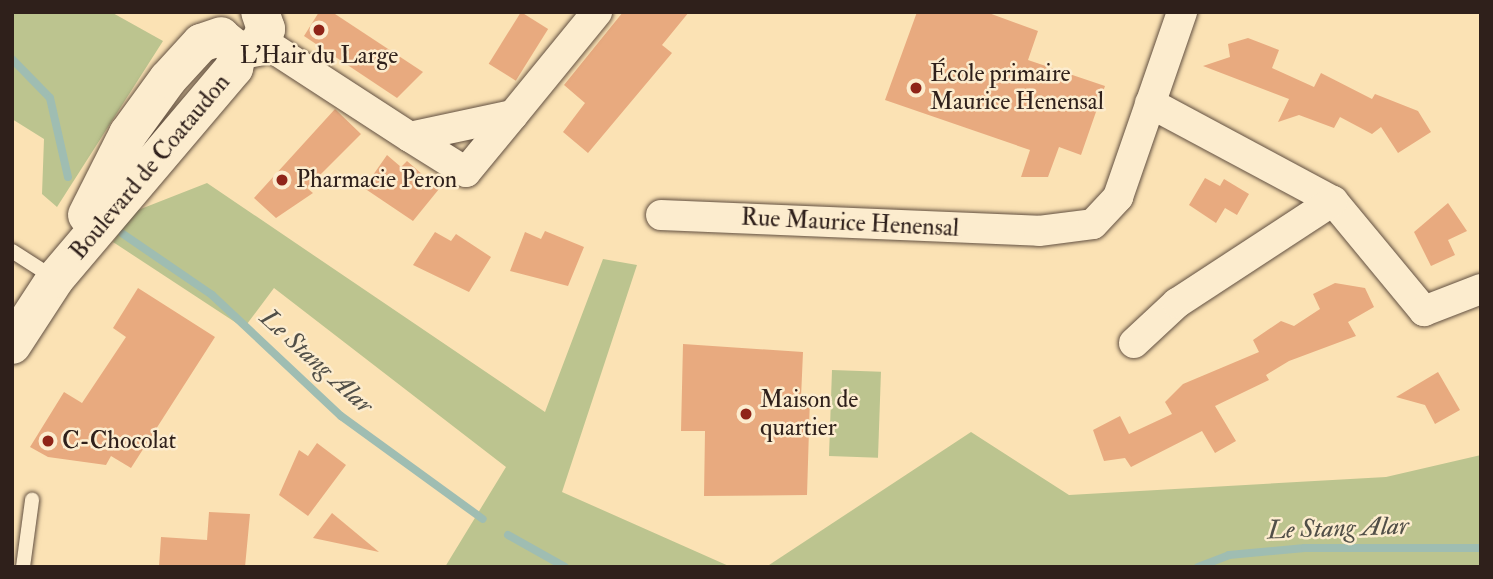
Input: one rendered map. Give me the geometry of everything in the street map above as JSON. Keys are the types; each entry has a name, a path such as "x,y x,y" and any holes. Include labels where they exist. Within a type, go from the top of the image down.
{"main road":[{"name":"Boulevard de Coataudon","path":"12,345 55,279 128,134 201,43 241,31"}],"street":[{"path":"241,31 466,172 597,12"},
{"name":"Rue Maurice Henensal","path":"661,215 1038,231 1093,224 1118,197 1182,12"},
{"path":"1150,103 1333,201 1424,311 1481,289"},
{"path":"410,137 513,115"},
{"path":"1134,343 1177,303 1333,201"}],"lane":[{"path":"12,251 55,279"},
{"path":"23,567 32,500"}],"green space":[{"path":"12,12 111,12 163,41 57,207 42,194 44,139 12,119"},
{"path":"207,183 545,412 603,259 637,265 562,492 731,567 445,567 506,467 274,288 244,328 113,242 133,212"},
{"path":"832,370 881,372 878,458 829,456"},
{"path":"971,432 1069,495 1386,477 1481,455 1481,567 766,567"}],"building":[{"path":"319,12 332,12 423,72 397,98 304,36"},
{"path":"521,12 548,29 516,81 489,64"},
{"path":"623,12 689,12 662,45 672,53 588,153 563,132 585,103 564,85"},
{"path":"917,12 986,12 1038,31 1028,60 1105,86 1081,155 1059,147 1048,177 1021,177 1030,150 885,100"},
{"path":"1248,38 1279,50 1272,68 1314,87 1321,73 1372,99 1375,94 1418,111 1431,132 1398,153 1381,127 1372,134 1340,117 1334,128 1299,115 1278,122 1289,99 1203,66 1230,57 1228,44"},
{"path":"335,109 361,134 307,188 313,193 276,218 254,198"},
{"path":"387,155 401,167 407,161 439,189 413,221 364,188"},
{"path":"1205,178 1220,186 1224,179 1249,194 1237,215 1225,208 1216,223 1189,205"},
{"path":"1448,203 1467,231 1448,240 1455,255 1431,266 1414,232"},
{"path":"545,231 584,247 568,286 510,271 525,232 541,239"},
{"path":"435,232 451,241 456,234 491,257 469,292 413,265"},
{"path":"1335,283 1365,288 1374,307 1348,322 1356,336 1289,361 1266,375 1269,380 1215,406 1236,441 1215,453 1202,431 1131,467 1125,458 1104,461 1093,430 1120,416 1129,434 1172,414 1165,402 1183,384 1259,352 1253,340 1281,321 1294,326 1320,309 1313,294"},
{"path":"138,288 215,337 131,468 111,456 106,465 48,457 30,447 64,392 82,403 126,337 113,328"},
{"name":"Maison de quartier","path":"683,344 803,352 801,398 810,397 807,495 704,496 705,431 681,431"},
{"path":"1438,372 1460,410 1435,424 1425,405 1396,397"},
{"path":"317,443 346,465 308,516 279,495 299,450 308,456"},
{"path":"209,512 250,514 245,567 159,567 161,537 207,540"},
{"path":"332,513 379,552 313,538"}],"waterway":[{"name":"Le Stang Alar","path":"12,59 50,98 68,177"},
{"name":"Le Stang Alar","path":"123,234 212,295 341,416 483,519"},
{"name":"Le Stang Alar","path":"508,535 565,567"},
{"name":"Le Stang Alar","path":"1198,567 1229,555 1305,548 1481,548"}],"place":[{"name":"L'Hair du Large","path":"319,30"},
{"name":"École primaire Maurice Henensal","path":"916,88"},
{"name":"Pharmacie Peron","path":"282,180"},
{"name":"Maison de quartier","path":"746,414"},
{"name":"C-Chocolat","path":"48,441"}]}
